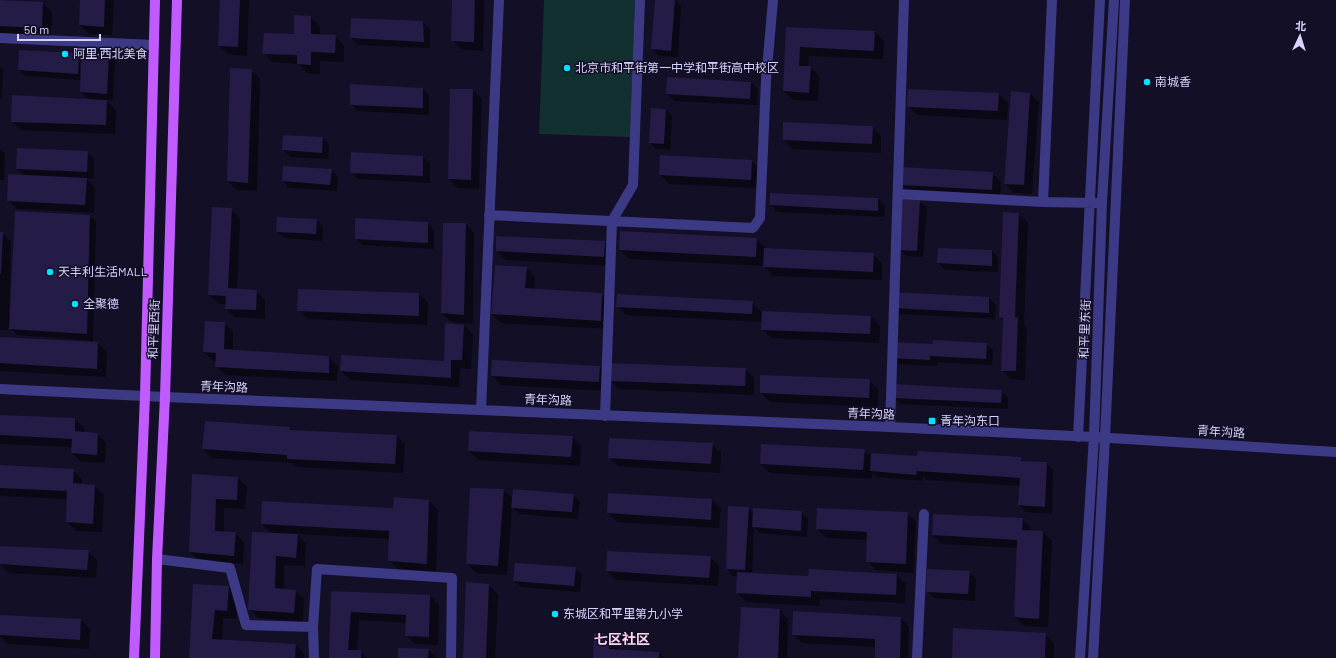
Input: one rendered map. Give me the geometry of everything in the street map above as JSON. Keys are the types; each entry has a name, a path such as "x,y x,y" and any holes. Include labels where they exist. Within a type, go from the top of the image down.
{"main road":[{"name":"和平里西街","path":"134,658 145,396 155,0"},
{"name":"和平里西街","path":"155,658 157,559 165,397 177,0"}],"street":[{"path":"481,410 499,0"},
{"path":"605,416 612,221 633,185 640,0"},
{"path":"489,215 638,221 753,228 760,218 766,80 773,0"},
{"path":"890,427 904,0"},
{"path":"1043,202 1052,0"},
{"path":"1078,437 1100,0"},
{"name":"和平里东街","path":"1080,658 1094,437 1102,202 1114,0"},
{"name":"和平里东街","path":"1093,658 1105,438 1125,0"},
{"path":"0,38 154,44"},
{"path":"898,194 1043,202 1102,202"},
{"name":"青年沟路","path":"0,389 890,427 1094,437 1336,452"},
{"path":"918,658 924,514"},
{"path":"157,559 230,568 246,625 313,627"},
{"path":"314,658 313,627 317,569 452,578 451,658"}],"green space":[{"path":"544,0 635,0 630,137 539,134"}],"building":[{"path":"0,0 43,2 42,28 0,26"},
{"path":"80,0 105,0 104,27 79,25"},
{"path":"220,0 240,0 238,47 218,46"},
{"path":"452,0 475,0 474,42 451,41"},
{"path":"655,0 675,0 671,51 651,49"},
{"path":"294,15 311,16 311,34 336,35 335,53 311,52 311,65 297,64 297,55 262,54 264,33 294,34"},
{"path":"351,18 423,21 424,42 350,38"},
{"path":"786,27 875,31 874,51 800,47 799,66 811,66 809,93 783,91"},
{"path":"19,50 79,53 78,74 18,70"},
{"path":"81,53 109,54 107,94 80,92"},
{"path":"230,68 252,69 248,183 227,181"},
{"path":"667,77 751,82 750,99 666,94"},
{"path":"350,84 423,88 423,108 350,105"},
{"path":"450,89 473,89 471,180 448,179"},
{"path":"908,89 999,93 998,111 907,107"},
{"path":"1011,91 1030,93 1024,185 1004,184"},
{"path":"12,95 107,100 106,125 11,122"},
{"path":"651,108 666,109 664,144 649,143"},
{"path":"783,122 873,126 872,144 783,140"},
{"path":"283,135 323,137 322,153 282,150"},
{"path":"17,148 88,151 87,172 16,169"},
{"path":"351,152 423,156 423,176 350,173"},
{"path":"660,155 752,160 751,180 659,175"},
{"path":"283,166 332,169 330,185 282,181"},
{"path":"901,167 993,172 992,190 900,185"},
{"path":"8,174 87,178 85,205 7,201"},
{"path":"770,193 878,198 878,211 770,205"},
{"path":"902,199 920,200 917,251 898,250"},
{"path":"212,207 232,208 228,288 257,290 256,310 225,309 226,296 208,295"},
{"name":"天丰利生活MALL","path":"15,211 90,215 87,334 9,329"},
{"path":"1003,212 1019,213 1015,317 1018,318 1016,371 1001,371 1003,318 999,317"},
{"path":"277,217 317,219 316,234 276,232"},
{"path":"355,218 428,222 428,243 355,239"},
{"path":"443,223 466,223 464,315 441,313"},
{"path":"620,231 757,238 756,257 619,250"},
{"path":"0,232 3,232 1,274 0,274"},
{"path":"496,236 605,241 604,257 496,251"},
{"path":"764,248 874,253 873,272 763,267"},
{"path":"938,248 992,250 992,266 937,263"},
{"path":"495,265 527,267 525,288 602,293 601,321 491,314"},
{"path":"298,289 419,293 419,316 297,311"},
{"path":"893,292 989,297 989,313 892,308"},
{"path":"617,294 753,301 752,314 616,307"},
{"path":"762,311 871,316 870,334 761,330"},
{"path":"205,321 225,322 224,349 329,356 329,373 215,367 216,353 203,352"},
{"path":"445,323 464,325 462,360 451,360 451,378 340,371 341,355 444,361"},
{"path":"0,337 98,342 97,369 0,363"},
{"path":"933,340 987,343 986,359 930,356 930,360 889,358 889,342 933,344"},
{"path":"492,360 600,366 599,382 491,376"},
{"path":"609,363 746,368 745,386 609,381"},
{"path":"760,375 870,379 869,398 760,393"},
{"path":"893,384 1002,390 1001,403 893,398"},
{"path":"0,415 75,418 75,431 98,433 97,455 71,453 72,439 0,435"},
{"path":"205,421 290,427 290,430 397,435 395,464 287,459 287,455 202,449"},
{"path":"469,431 573,436 571,457 468,451"},
{"path":"609,438 713,443 711,464 608,458"},
{"path":"761,444 865,449 863,470 760,464"},
{"path":"918,451 1022,457 1021,461 1047,462 1045,507 1018,505 1020,478 917,471 916,475 870,471 871,453 917,456"},
{"path":"0,465 74,469 73,483 95,485 93,524 66,522 67,491 0,488"},
{"path":"192,474 238,477 237,500 216,499 215,531 236,532 234,556 189,552"},
{"path":"470,488 504,489 498,566 466,564"},
{"path":"513,489 574,494 572,512 511,508"},
{"path":"608,493 712,499 711,520 607,513"},
{"path":"394,497 429,500 427,564 388,561 389,531 261,524 262,501 393,508"},
{"path":"728,506 749,507 745,570 726,569"},
{"path":"753,508 802,511 801,531 752,527"},
{"path":"817,508 908,512 906,564 866,562 867,532 816,529"},
{"path":"933,514 1023,518 1022,530 1043,531 1039,619 1014,617 1017,540 932,535"},
{"path":"252,532 298,534 296,558 276,556 275,588 296,590 294,613 248,610"},
{"path":"0,546 89,550 87,570 0,564"},
{"path":"607,551 711,556 709,578 606,571"},
{"path":"515,563 576,567 574,586 513,581"},
{"path":"809,569 897,574 896,595 811,591 811,597 736,593 737,572 808,576"},
{"path":"927,569 970,571 968,594 926,592"},
{"path":"466,582 489,584 486,658 463,658"},
{"path":"193,584 229,586 227,611 215,610 212,639 296,644 295,658 189,658"},
{"path":"331,591 430,595 429,637 405,636 406,615 351,612 348,650 361,650 361,658 329,658"},
{"path":"741,607 780,609 778,658 738,658"},
{"path":"793,611 901,617 900,658 875,658 875,639 792,635"},
{"path":"0,615 81,619 80,640 0,635"},
{"path":"953,628 1046,633 1045,658 952,658"},
{"path":"594,633 610,634 609,649 659,652 659,658 593,658"},
{"path":"398,648 429,649 428,658 398,658"}],"place":[{"name":"阿里·西北美食","path":"65,54"},
{"name":"北京市和平街第一中学和平街高中校区","path":"567,68"},
{"name":"南城香","path":"1147,82"},
{"name":"天丰利生活MALL","path":"50,272"},
{"name":"全聚德","path":"75,304"},
{"name":"青年沟东口","path":"932,421"},
{"name":"东城区和平里第九小学","path":"555,614"}],"district":[{"name":"七区社区","path":"622,639"}]}
